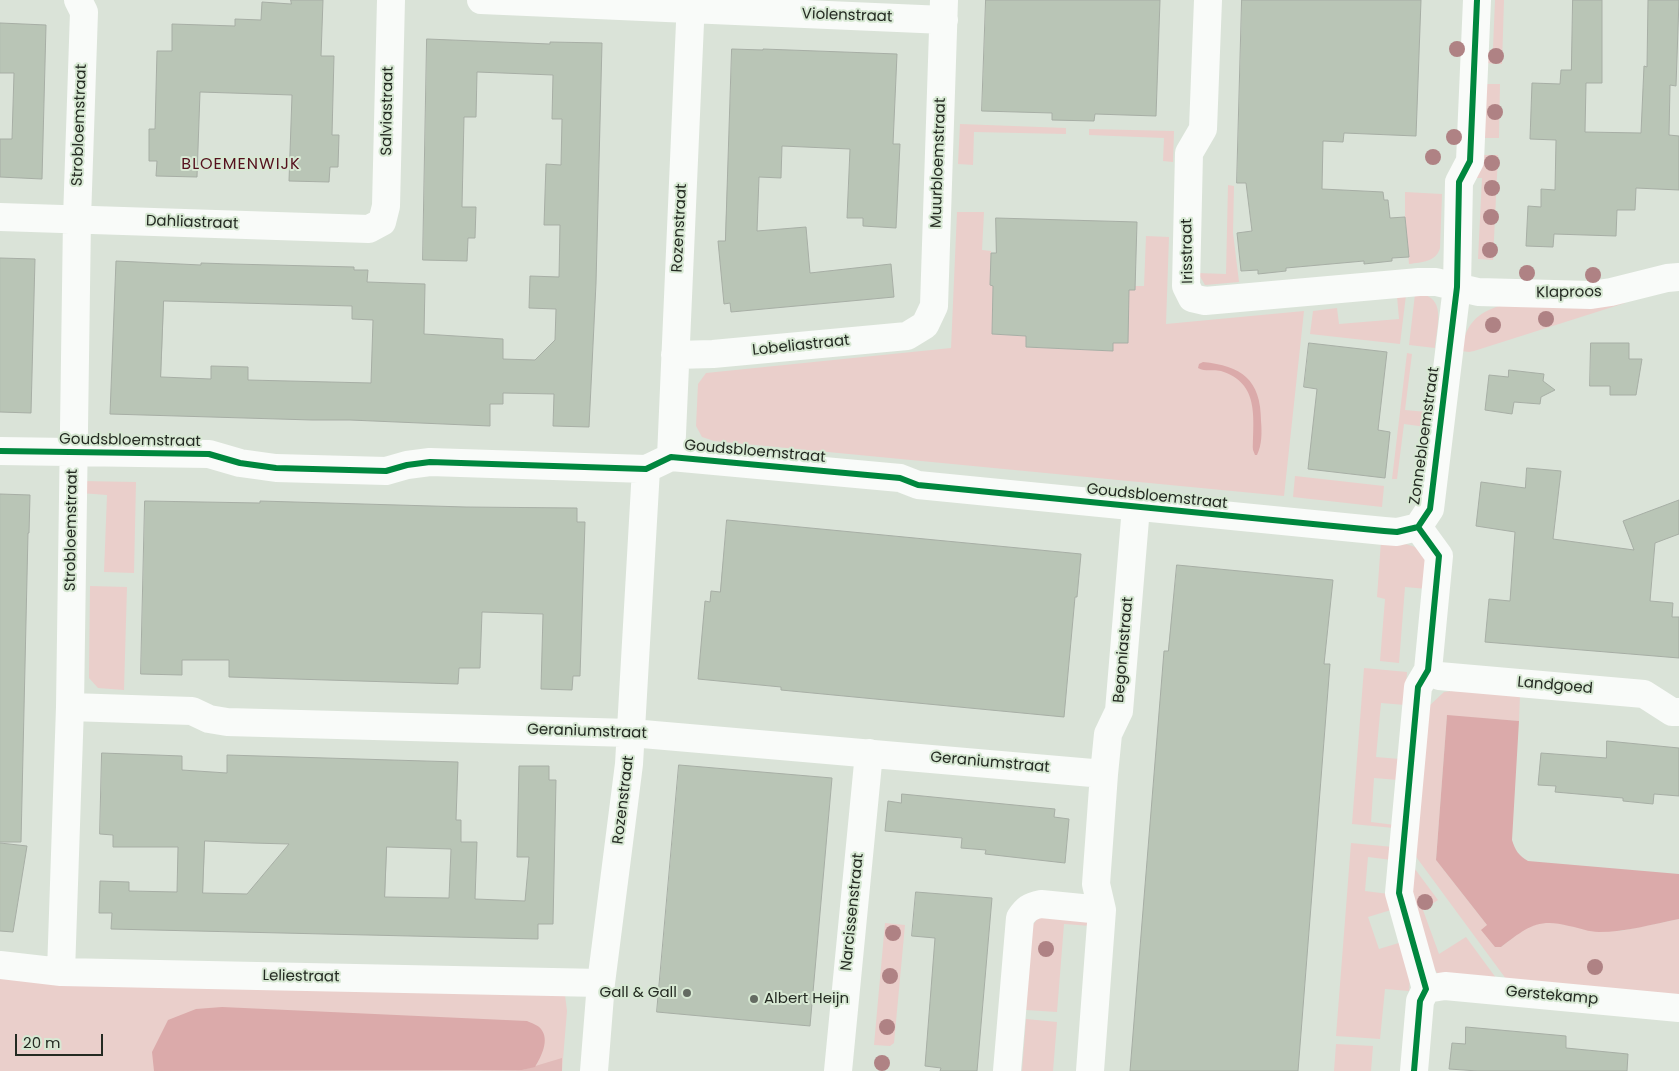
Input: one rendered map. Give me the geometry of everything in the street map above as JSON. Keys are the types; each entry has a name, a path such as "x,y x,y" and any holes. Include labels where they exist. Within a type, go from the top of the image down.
{"street":[{"name":"Strobloemstraat","path":"61,972 70,706 77,220 84,12 78,0"},
{"name":"Salviastraat","path":"382,222 386,206 391,0"},
{"name":"Violenstraat","path":"481,0 944,10"},
{"name":"Irisstraat","path":"1208,0 1203,129 1189,153 1186,286 1192,298 1205,301 1419,282 1436,282 1457,287"},
{"name":"Zonnebloemstraat","path":"1426,989 1399,892 1418,687 1428,670 1439,556 1418,527 1430,509 1457,287 1459,182 1470,161 1477,0"},
{"name":"Rozenstraat","path":"671,457 690,5"},
{"name":"Muurbloemstraat","path":"925,325 934,306 944,10"},
{"name":"Dahliastraat","path":"0,217 369,229 382,222"},
{"name":"Klaproos","path":"1457,287 1478,292 1500,294 1591,295 1679,276"},
{"name":"Lobeliastraat","path":"675,355 713,354 907,336 925,325"},
{"name":"Goudsbloemstraat","path":"0,451 210,454 240,463 276,468 386,470 430,462 646,469 671,457 900,478 918,485 1397,532 1418,527"},
{"name":"Rozenstraat","path":"594,1071 602,983 629,764 646,469"},
{"name":"Begoniastraat","path":"1090,1071 1102,910 1096,884 1104,774 1108,734 1119,711 1136,507"},
{"name":"Landgoed","path":"1428,670 1439,676 1644,694 1672,712 1679,712"},
{"name":"Geraniumstraat","path":"70,706 192,711 209,719 228,722 631,733 1104,774"},
{"name":"Narcissenstraat","path":"838,1071 869,753"},
{"path":"1007,1071 1020,918 1025,910 1040,904 1102,910"},
{"name":"Leliestraat","path":"0,965 61,972 602,983"},
{"name":"Gerstekamp","path":"1426,989 1445,986 1679,1008"},
{"path":"1414,1071 1420,1001 1426,989"}],"shaded area":[{"path":"1495,0 1504,0 1502,64 1484,63 1484,57 1493,48"},
{"path":"1483,84 1500,84 1499,138 1481,138"},
{"path":"960,124 1066,128 1066,134 974,132 973,165 958,164"},
{"path":"1089,129 1174,131 1173,162 1163,161 1164,138 1089,135"},
{"path":"1480,155 1498,155 1493,260 1478,259 1482,178 1475,178"},
{"path":"1228,185 1234,186 1233,233 1239,282 1205,285 1198,273 1226,274"},
{"path":"1405,192 1442,194 1440,248 1432,259 1419,263 1409,264"},
{"path":"957,212 984,212 982,250 991,251 990,285 993,286 992,334 1026,336 1026,347 1113,351 1113,343 1127,343 1129,290 1135,290 1135,286 1144,286 1146,236 1169,237 1166,324 1304,311 1284,496 714,441 702,437 696,426 698,384 706,373 951,348"},
{"path":"1415,294 1425,295 1432,299 1436,305 1438,321 1435,348 1409,345"},
{"path":"1406,295 1400,344 1310,334 1313,311 1337,308 1339,324 1399,319 1397,296"},
{"path":"1623,299 1625,303 1474,351 1461,351 1469,327 1474,321 1485,312 1502,305"},
{"path":"1407,353 1412,354 1405,410 1427,412 1426,427 1404,424 1397,479 1392,479"},
{"path":"1203,362 1238,371 1253,385 1260,407 1261,443 1257,455 1255,455 1253,450 1253,414 1252,403 1248,393 1234,377 1221,371 1198,368 1199,364"},
{"path":"1295,476 1384,486 1382,507 1293,497"},
{"path":"80,481 136,482 134,573 104,572 107,495 80,493"},
{"path":"1381,541 1407,544 1419,550 1426,560 1427,589 1405,587 1399,663 1380,661 1385,599 1377,597"},
{"path":"90,586 127,587 124,690 98,688 89,678"},
{"path":"1364,668 1407,672 1405,705 1381,703 1376,757 1400,759 1398,780 1374,778 1371,822 1395,825 1394,828 1352,824"},
{"path":"1444,692 1520,695 1519,721 1447,716 1436,860 1487,925 1501,947 1527,927 1540,923 1551,922 1620,931 1679,919 1679,997 1509,983 1414,854 1429,706"},
{"path":"1447,715 1519,721 1512,840 1516,850 1522,857 1528,861 1679,874 1679,919 1609,932 1592,931 1558,924 1540,924 1525,930 1501,947 1495,947 1481,930 1487,925 1436,860"},
{"path":"1351,843 1393,847 1392,860 1368,857 1365,891 1389,894 1391,910 1368,917 1379,949 1402,942 1410,979 1409,991 1385,989 1380,1039 1336,1036"},
{"path":"1412,865 1438,900 1423,910 1439,954 1466,937 1499,982 1438,974 1431,965 1411,906"},
{"path":"1086,916 1091,926 1064,924 1057,1012 1026,1010 1032,926 1039,917"},
{"path":"885,923 905,925 894,1043 890,1046 874,1045"},
{"path":"0,974 565,995 567,1011 562,1071 0,1071"},
{"path":"222,1007 527,1021 541,1029 544,1033 545,1043 535,1067 522,1070 154,1071 152,1052 168,1020 196,1009"},
{"path":"1026,1019 1057,1022 1053,1071 1022,1071"},
{"path":"1336,1044 1373,1046 1371,1071 1334,1071"},
{"path":"562,1058 562,1071 460,1071 522,1070"}],"building":[{"path":"291,0 323,0 321,56 334,56 332,135 339,135 338,167 330,167 329,182 289,181 292,95 200,92 197,177 156,176 157,161 149,161 149,129 155,129 157,51 172,51 172,24 235,26 235,19 261,20 262,2 291,4"},
{"path":"986,0 1160,0 1156,116 1095,114 1094,121 1052,120 1052,113 982,111"},
{"path":"1242,0 1421,0 1416,136 1344,133 1343,142 1323,141 1322,189 1383,192 1384,200 1388,200 1390,218 1405,217 1409,257 1392,258 1392,261 1364,264 1364,261 1286,268 1286,271 1258,274 1258,270 1241,271 1237,233 1252,231 1246,183 1237,183"},
{"path":"1573,0 1602,0 1602,83 1586,83 1585,132 1641,133 1644,66 1647,67 1648,0 1679,0 1676,86 1670,85 1669,135 1679,136 1679,190 1636,188 1635,210 1617,210 1616,236 1554,234 1553,247 1526,246 1528,206 1541,207 1541,189 1555,190 1556,140 1530,139 1532,83 1560,84 1561,70 1571,70"},
{"path":"0,23 46,25 42,179 0,177 0,139 12,139 14,73 0,73"},
{"path":"427,39 550,44 550,42 602,43 596,283 589,427 553,426 554,394 503,393 503,404 490,404 490,426 350,420 110,414 116,261 201,265 201,263 354,267 354,270 368,270 367,282 425,284 424,334 503,339 503,359 535,360 555,340 556,309 529,308 530,276 559,277 560,225 544,225 546,164 561,165 562,119 552,119 553,75 477,72 476,117 464,117 462,207 476,207 475,238 468,238 467,261 423,260","holes":["164,301 352,306 352,319 373,320 371,383 248,380 248,367 211,366 211,379 161,377"]},
{"path":"732,49 897,54 893,144 900,144 896,228 863,226 863,218 847,218 850,149 782,146 781,178 759,177 757,231 806,227 810,273 891,264 894,297 731,312 730,303 724,304 718,241 725,241"},
{"path":"996,218 1137,222 1135,290 1129,290 1128,343 1113,343 1113,351 1026,347 1026,336 992,334 993,286 990,285 991,253 996,253"},
{"path":"0,258 35,259 31,413 0,412"},
{"path":"1309,343 1387,352 1378,430 1390,432 1385,478 1308,469 1317,389 1304,387"},
{"path":"1591,343 1629,343 1629,359 1642,359 1636,395 1610,395 1610,386 1590,386"},
{"path":"1509,370 1544,374 1543,381 1555,390 1541,397 1540,404 1514,402 1512,414 1485,410 1489,375 1508,377"},
{"path":"1527,468 1561,471 1553,539 1634,550 1623,521 1679,500 1679,534 1655,543 1650,601 1673,603 1672,617 1679,617 1679,658 1485,642 1489,599 1510,601 1515,532 1476,526 1481,482 1525,488"},
{"path":"0,494 30,495 21,842 0,842"},
{"path":"145,501 260,503 260,501 577,508 577,522 585,522 580,676 573,676 572,690 541,689 543,614 482,612 480,668 459,668 458,684 229,677 229,660 182,660 182,675 141,674"},
{"path":"727,520 1081,554 1077,597 1075,597 1064,717 781,690 781,687 698,679 705,601 710,602 711,591 720,592"},
{"path":"1177,565 1333,580 1324,664 1330,664 1298,1071 1130,1071 1164,651 1168,651"},
{"path":"1607,741 1679,748 1679,796 1654,794 1653,804 1623,801 1623,798 1555,792 1556,786 1538,785 1541,753 1606,758"},
{"path":"102,753 182,756 182,770 227,773 227,755 458,762 456,820 461,820 461,842 477,842 475,899 525,901 529,857 517,857 519,766 549,766 549,780 556,780 553,924 538,924 538,939 111,929 112,913 99,913 100,881 129,882 129,891 177,892 178,847 113,847 113,835 100,834","holes":["205,841 252,843 289,844 247,894 203,893","387,847 451,849 449,898 385,897"]},
{"path":"679,765 832,778 810,1026 657,1012"},
{"path":"902,794 1055,809 1054,817 1069,819 1065,863 985,854 986,850 961,848 962,838 885,831 888,801 901,803"},
{"path":"0,843 27,846 13,932 0,931"},
{"path":"916,892 992,898 977,1071 940,1071 941,1068 925,1066 935,938 912,936"},
{"path":"1466,1027 1566,1036 1566,1048 1628,1054 1627,1071 1478,1071 1449,1069 1452,1043 1465,1044"}],"cycle path":[{"path":"1414,1071 1420,1001 1426,989 1399,893 1418,687 1428,670 1439,556 1418,527 1430,509 1457,287 1459,182 1470,161 1477,0"},
{"path":"0,451 209,454 240,463 276,468 386,471 407,465 430,462 646,469 671,457 900,478 918,485 1384,531 1397,532 1418,527"}],"place":[{"name":"Gall & Gall","path":"687,993"},
{"name":"Albert Heijn","path":"754,999"}],"district":[{"name":"BLOEMENWIJK","path":"241,165"}]}
